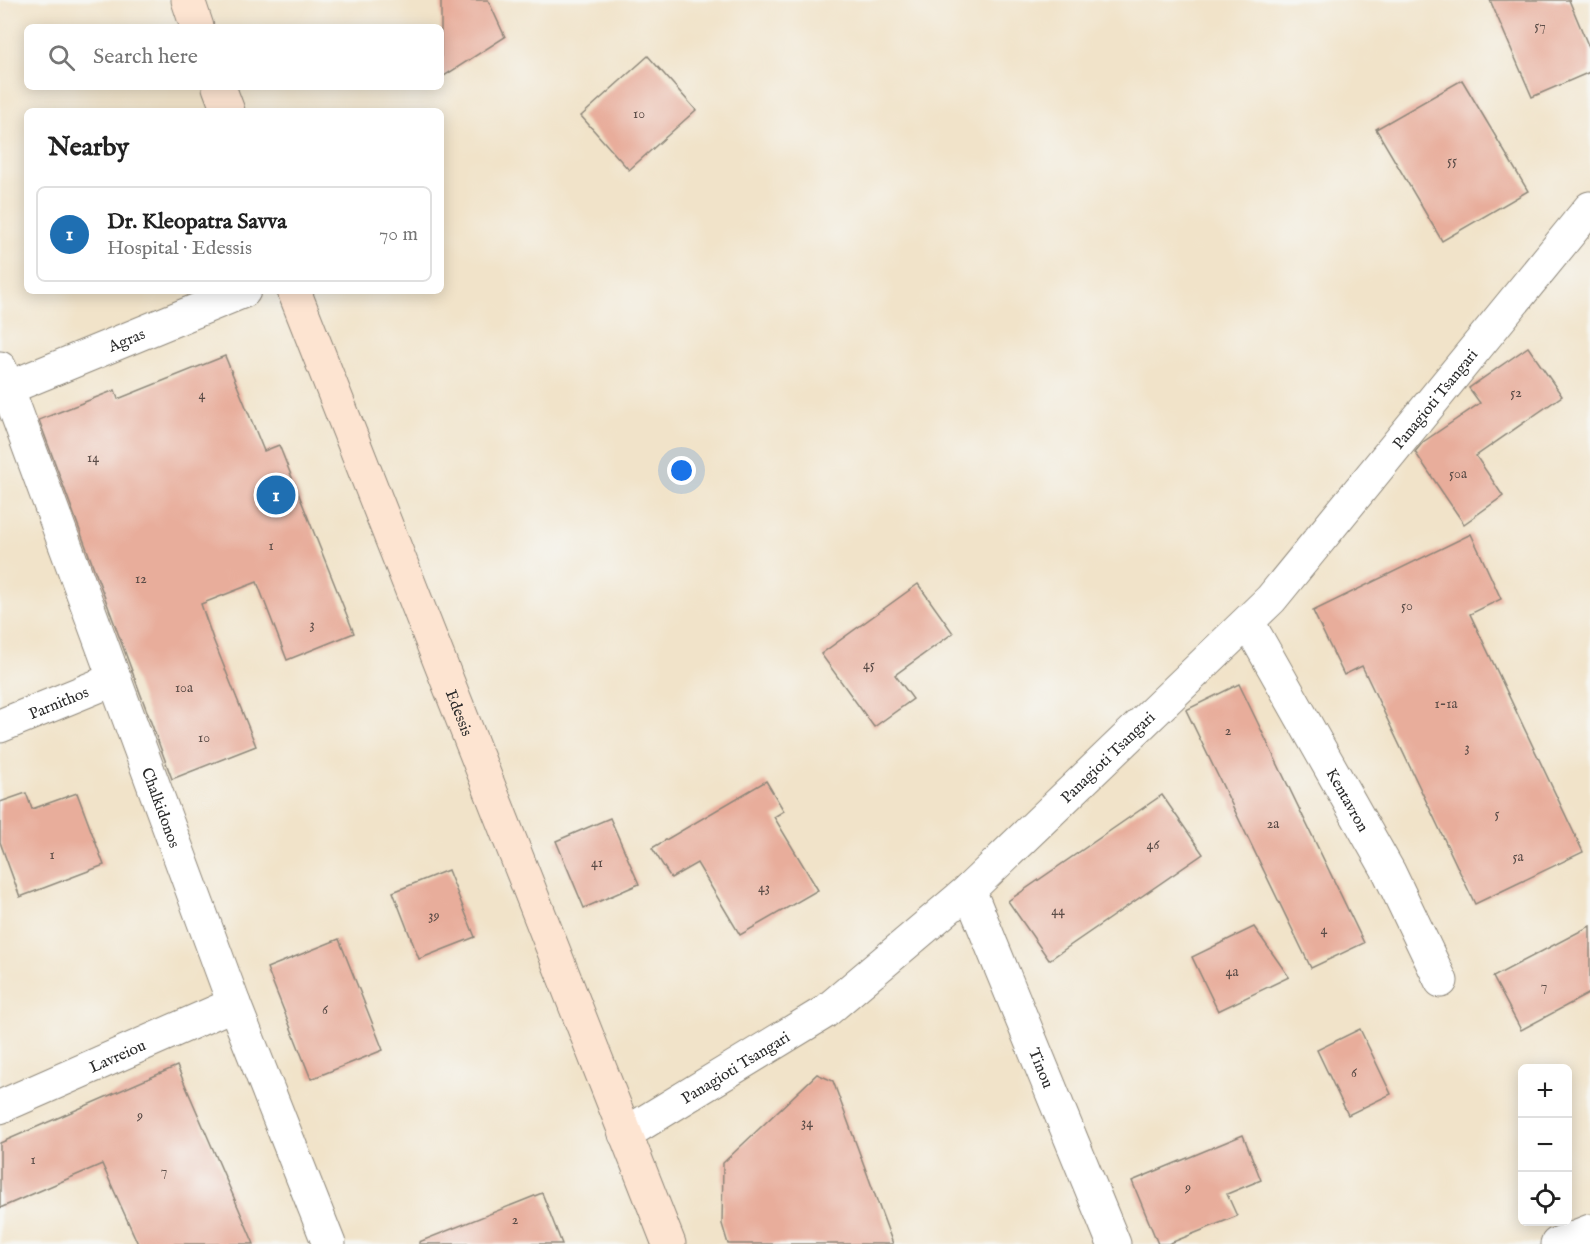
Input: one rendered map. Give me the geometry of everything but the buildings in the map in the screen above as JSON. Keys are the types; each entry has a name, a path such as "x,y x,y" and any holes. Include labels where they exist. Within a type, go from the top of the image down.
{"main road":[{"path":"188,0 196,24"},
{"path":"220,90 227,108"},
{"name":"Edessis","path":"295,294 625,1134"},
{"path":"625,1134 669,1244"}],"street":[{"name":"Panagioti Tsangari","path":"625,1134 825,1012 969,890 1271,599 1590,208"},
{"name":"Agras","path":"4,378 236,294"},
{"name":"Chalkidonos","path":"4,378 234,1004 329,1244"},
{"name":"Kentavron","path":"1248,622 1389,872 1441,981"},
{"name":"Parnithos","path":"0,726 115,679"},
{"name":"Tinou","path":"969,890 1114,1244"},
{"name":"Lavreiou","path":"0,1107 234,1004"},
{"path":"1557,1244 1590,1231"}],"place":[{"name":"Dr. Kleopatra Savva","path":"276,495"}]}
